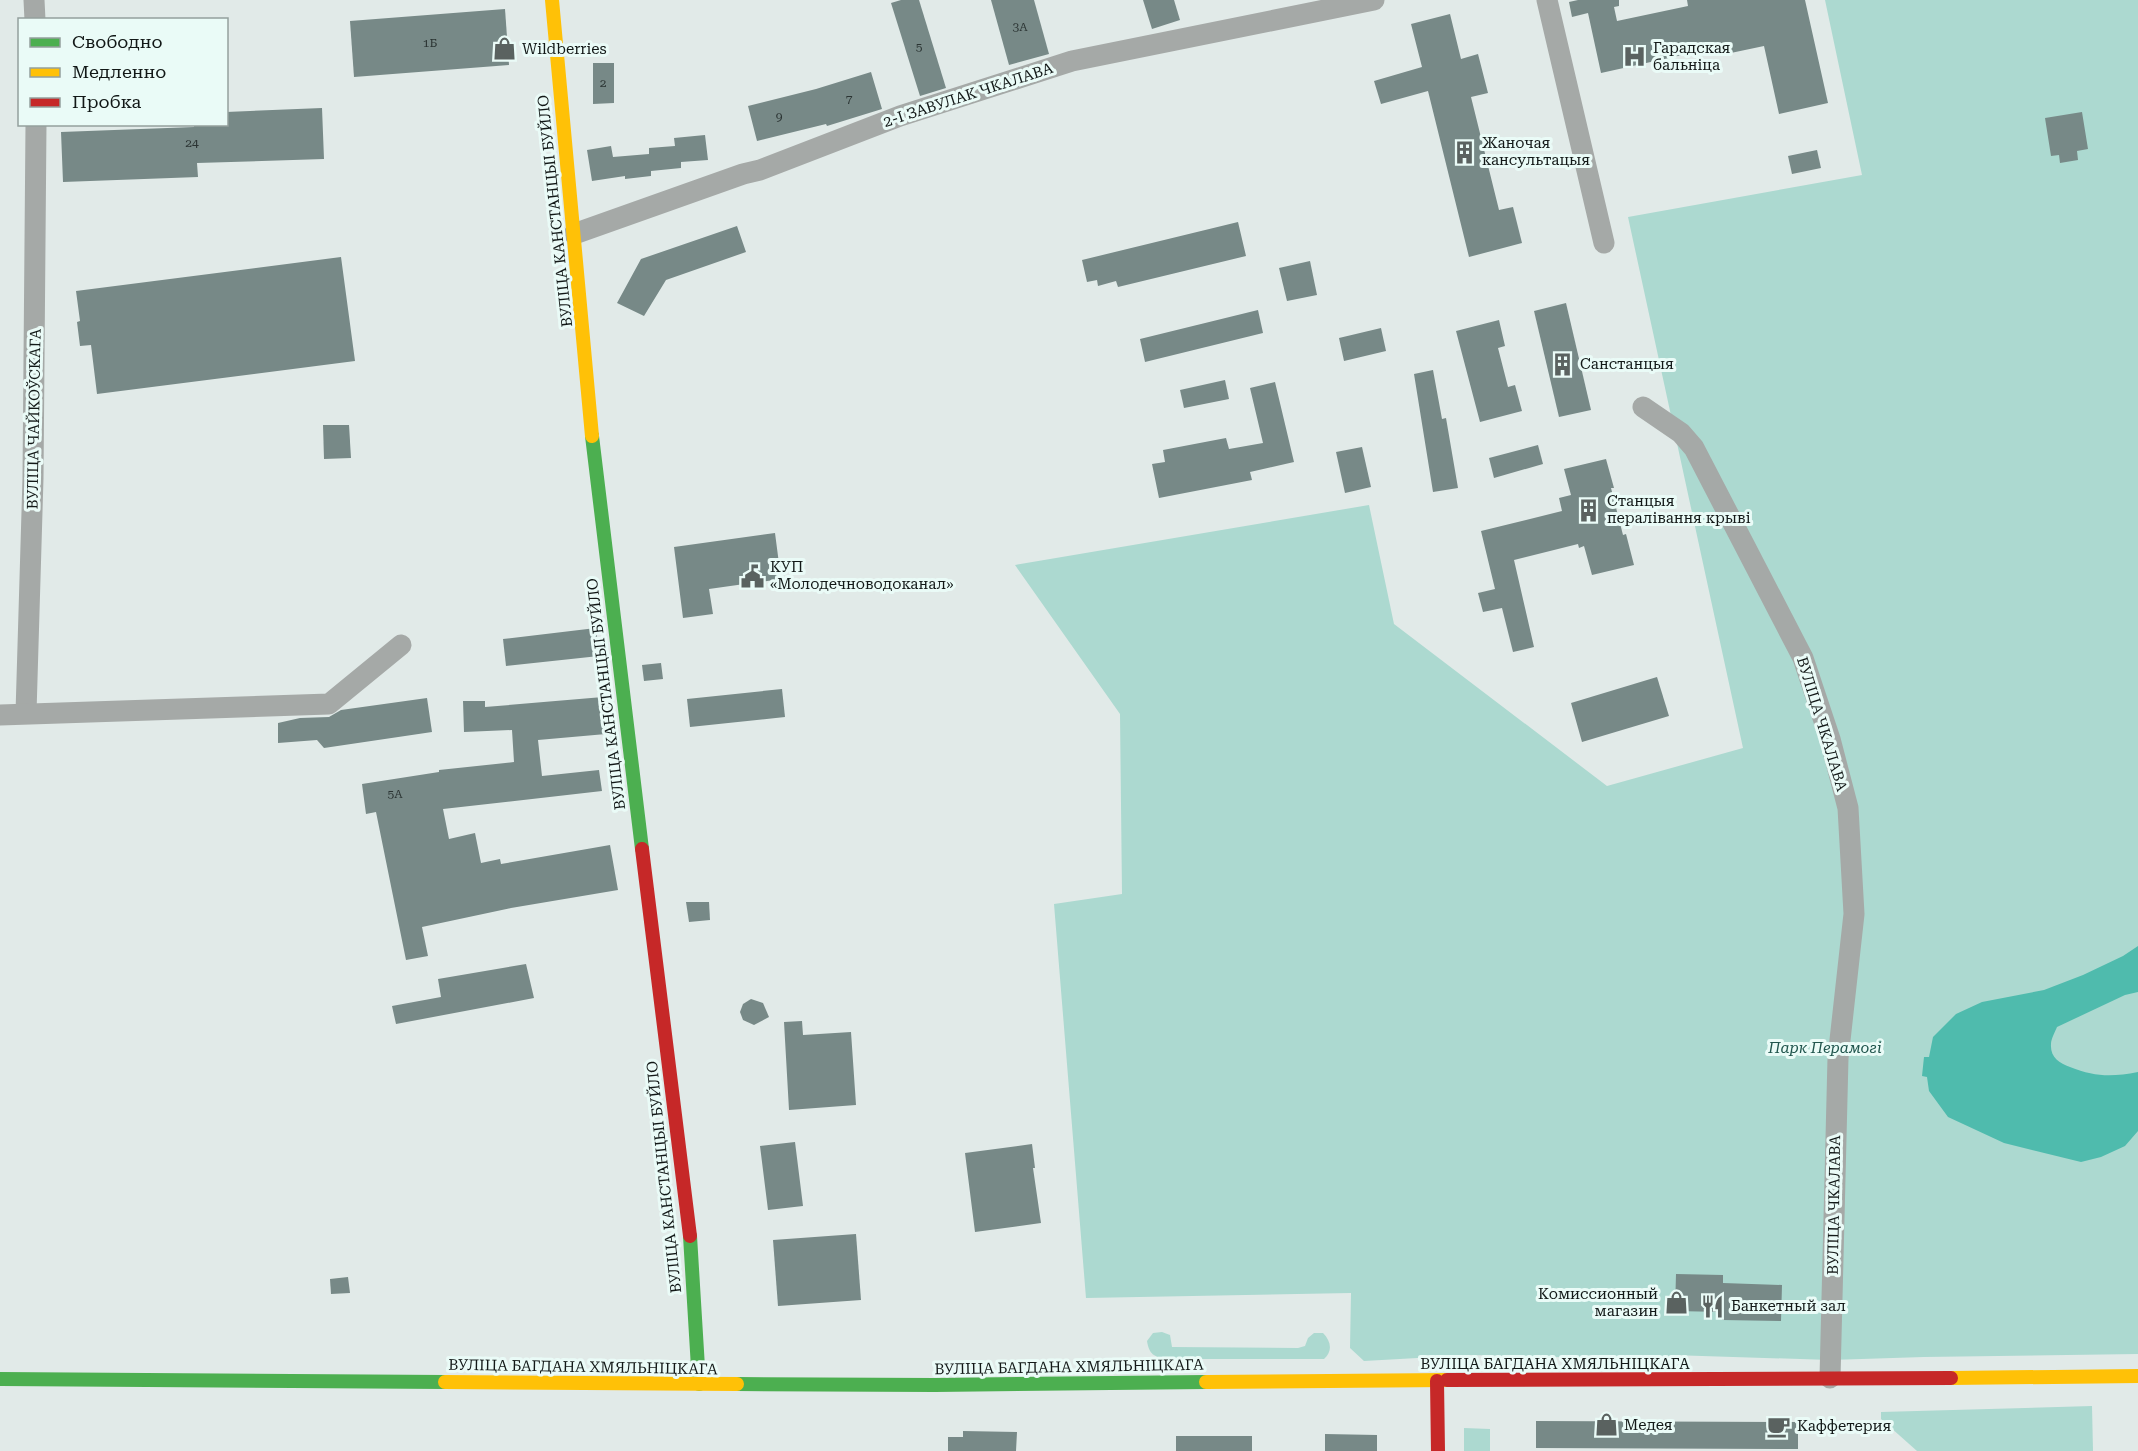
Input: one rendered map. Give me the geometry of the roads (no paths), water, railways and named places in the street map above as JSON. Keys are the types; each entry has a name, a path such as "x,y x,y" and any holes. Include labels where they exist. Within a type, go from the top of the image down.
{"street":[{"path":"34,0 35,18"},
{"name":"ВУЛІЦА КАНСТАНЦЫІ БУЙЛО","path":"552,0 595,468 690,1233 699,1384"},
{"name":"2-І ЗАВУЛАК ЧКАЛАВА","path":"574,234 742,174 760,170 900,116 1072,61 1374,0"},
{"path":"1547,0 1604,243"},
{"name":"ВУЛІЦА ЧАЙКОЎСКАГА","path":"26,714 33,478 36,126"},
{"name":"ВУЛІЦА ЧКАЛАВА","path":"1643,407 1681,433 1694,448 1798,648 1830,739 1848,807 1854,914 1838,1058 1830,1378"},
{"path":"0,716 329,704 401,645"},
{"name":"ВУЛІЦА БАГДАНА ХМЯЛЬНІЦКАГА","path":"0,1379 282,1379 935,1385 2138,1376"},
{"path":"1437,1381 1438,1451"}],"place":[{"name":"Wildberries","path":"504,49"},
{"name":"Гарадская бальніца","path":"1635,57"},
{"name":"Жаночая кансультацыя","path":"1464,152"},
{"name":"Санстанцыя","path":"1562,364"},
{"name":"Станцыя пералівання крыві","path":"1589,510"},
{"name":"КУП «Молодечноводоканал»","path":"752,576"},
{"name":"Комиссионный магазин","path":"1676,1303"},
{"name":"Банкетный зал","path":"1713,1306"},
{"name":"Медея","path":"1606,1425"},
{"name":"Каффетерия","path":"1779,1426"}],"park label":[{"name":"Парк Перамогі","path":"1825,1048"}]}
